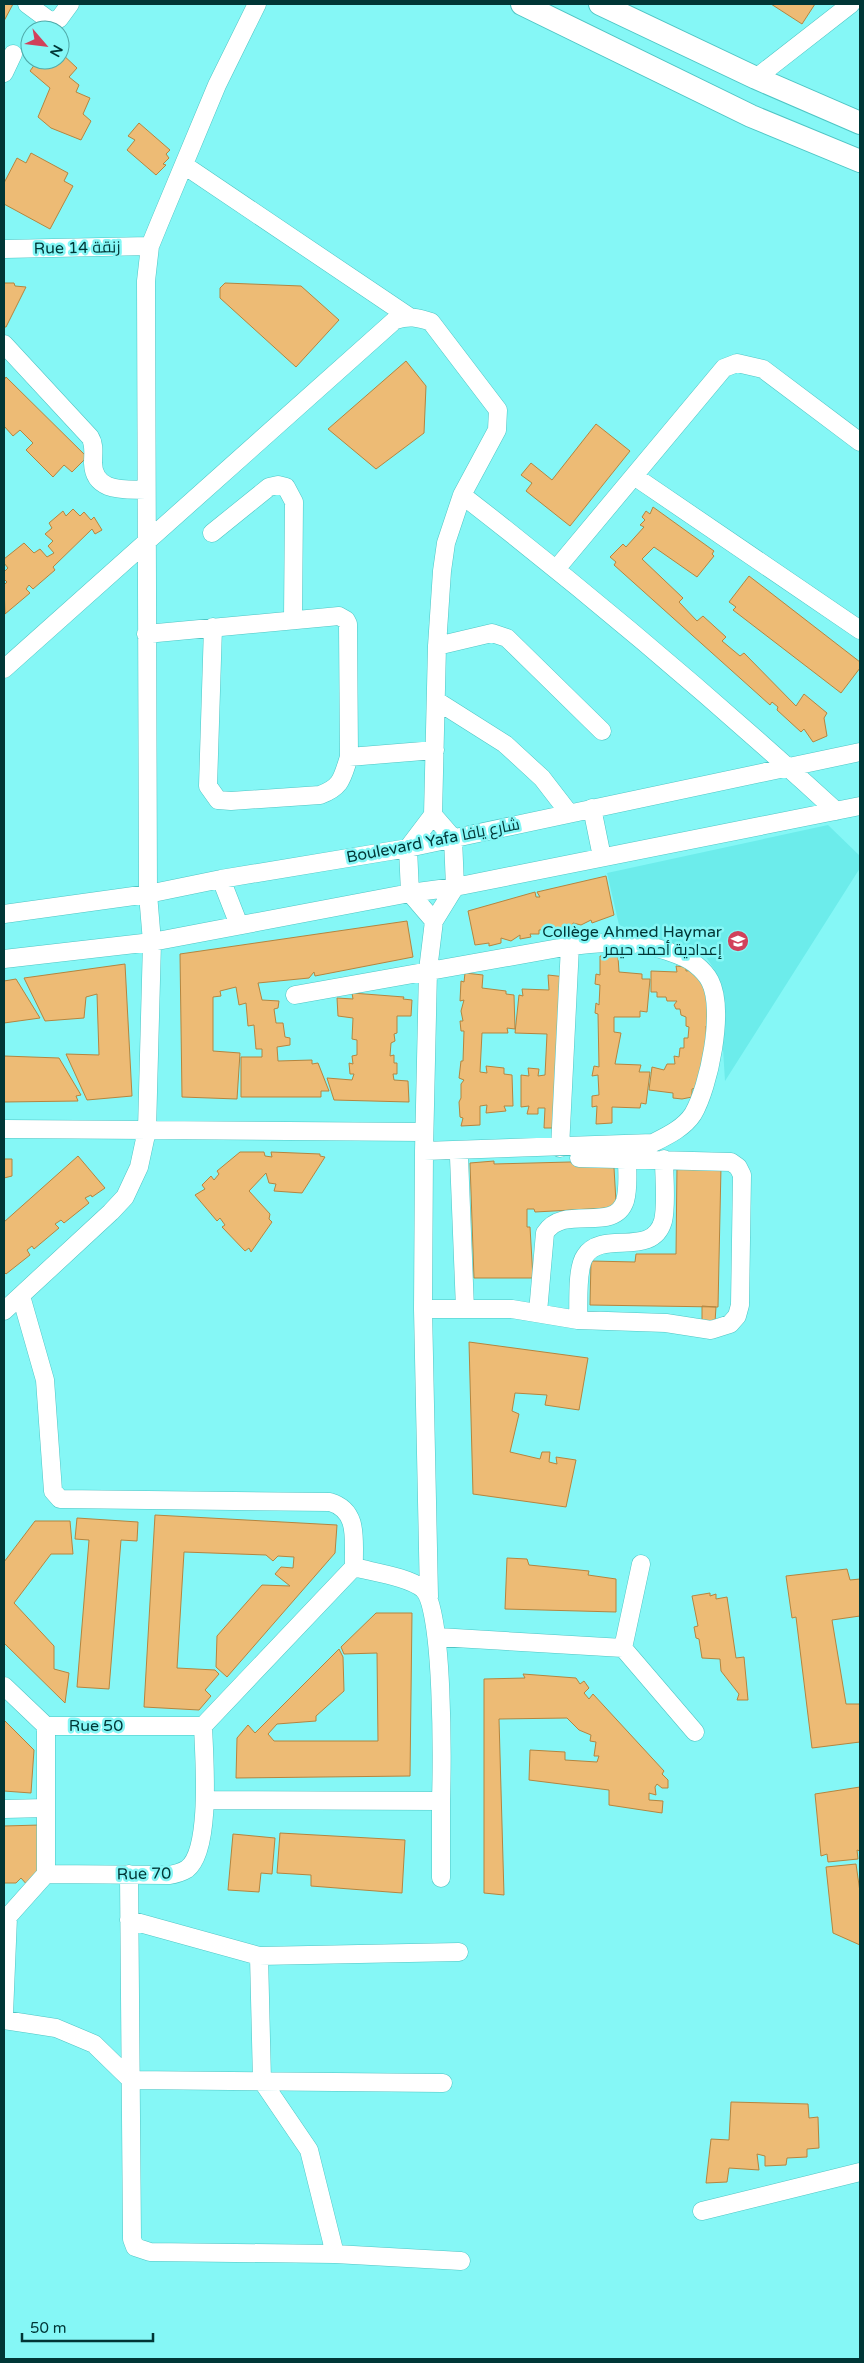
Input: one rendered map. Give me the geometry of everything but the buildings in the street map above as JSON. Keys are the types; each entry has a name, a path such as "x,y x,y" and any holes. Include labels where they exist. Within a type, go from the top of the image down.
{"main road":[{"path":"522,4 751,116 860,161"},
{"path":"600,4 756,78 860,123"}],"street":[{"path":"27,4 50,21 59,19 70,4"},
{"path":"4,1311 125,1197 139,1167 147,1130 152,942 148,894 145,543 146,280 150,246 217,85 257,4"},
{"path":"756,78 851,4"},
{"path":"4,73 13,54"},
{"path":"184,165 408,316"},
{"name":"Rue 14 زنقة","path":"4,249 150,246"},
{"path":"4,669 395,320 408,316 419,317 431,322 498,410 497,430 462,495 446,543 442,571 437,646 437,701 432,815 408,848 410,893 434,921"},
{"path":"4,344 90,436 94,446 94,472 100,482 111,488 146,490"},
{"path":"557,568 724,368 737,363 762,369 860,442"},
{"path":"634,476 860,630"},
{"path":"212,533 270,487 278,485 286,487 294,502 293,619"},
{"path":"462,495 557,568 787,766 836,811"},
{"path":"146,634 293,619 338,616 346,620 348,624 349,757 340,783 332,790 320,795 231,801 218,800 208,786 213,628"},
{"path":"437,646 492,632 500,634 507,638 602,731"},
{"path":"437,701 505,744 542,778 569,813"},
{"path":"349,757 434,750"},
{"name":"Boulevard Yafa شارع يافا","path":"4,914 148,894 221,879 408,848 860,752"},
{"path":"4,959 152,942 410,893 455,887 860,806"},
{"path":"592,808 602,857"},
{"path":"432,815 453,838 455,887 434,921 428,970 424,1132 423,1309 429,1597 438,1637 441,1878"},
{"path":"221,879 239,925"},
{"path":"295,995 428,970 570,946 614,941 640,942 673,953 694,962 710,981 717,1008 710,1068 703,1094 692,1116 673,1133 653,1143 424,1154"},
{"path":"560,1148 570,946"},
{"path":"4,1129 424,1132"},
{"path":"423,1309 512,1309 578,1320 666,1323 711,1330 726,1327 736,1316 740,1305 741,1171 730,1162 626,1158 460,1157 424,1154"},
{"path":"460,1157 465,1309"},
{"path":"538,1312 545,1234 549,1227 560,1220 608,1216 620,1210 627,1193 626,1158"},
{"path":"578,1320 581,1270 585,1256 596,1247 646,1240 660,1228 664,1215 664,1160"},
{"path":"21,1296 44,1380 53,1492 60,1499 330,1502 340,1505 349,1513 352,1523 354,1567 203,1726"},
{"path":"623,1648 641,1564"},
{"path":"354,1567 413,1584 425,1591 429,1597"},
{"path":"438,1637 623,1648 695,1732"},
{"name":"Rue 50","path":"4,1686 46,1726 203,1726"},
{"path":"4,2014 6,1919 46,1874 46,1726"},
{"name":"Rue 70","path":"46,1874 170,1875 188,1868 199,1851 206,1800 203,1726"},
{"path":"206,1800 441,1801"},
{"path":"4,1809 46,1808"},
{"path":"129,1874 132,2239 135,2247 150,2252 336,2254 461,2260"},
{"path":"129,1920 259,1956 458,1952"},
{"path":"259,1956 262,2081 309,2150 336,2254"},
{"path":"4,2020 56,2028 94,2044 131,2080 443,2083"},
{"path":"702,2211 860,2172"}],"shaded area":[{"name":"Collège Ahmed Haymar إعدادية أحمد حيمر","path":"828,825 860,856 860,868 725,1081 719,984 714,969 706,957 619,925 607,873"}],"place":[{"name":"Collège Ahmed Haymar إعدادية أحمد حيمر","path":"738,941"}]}
